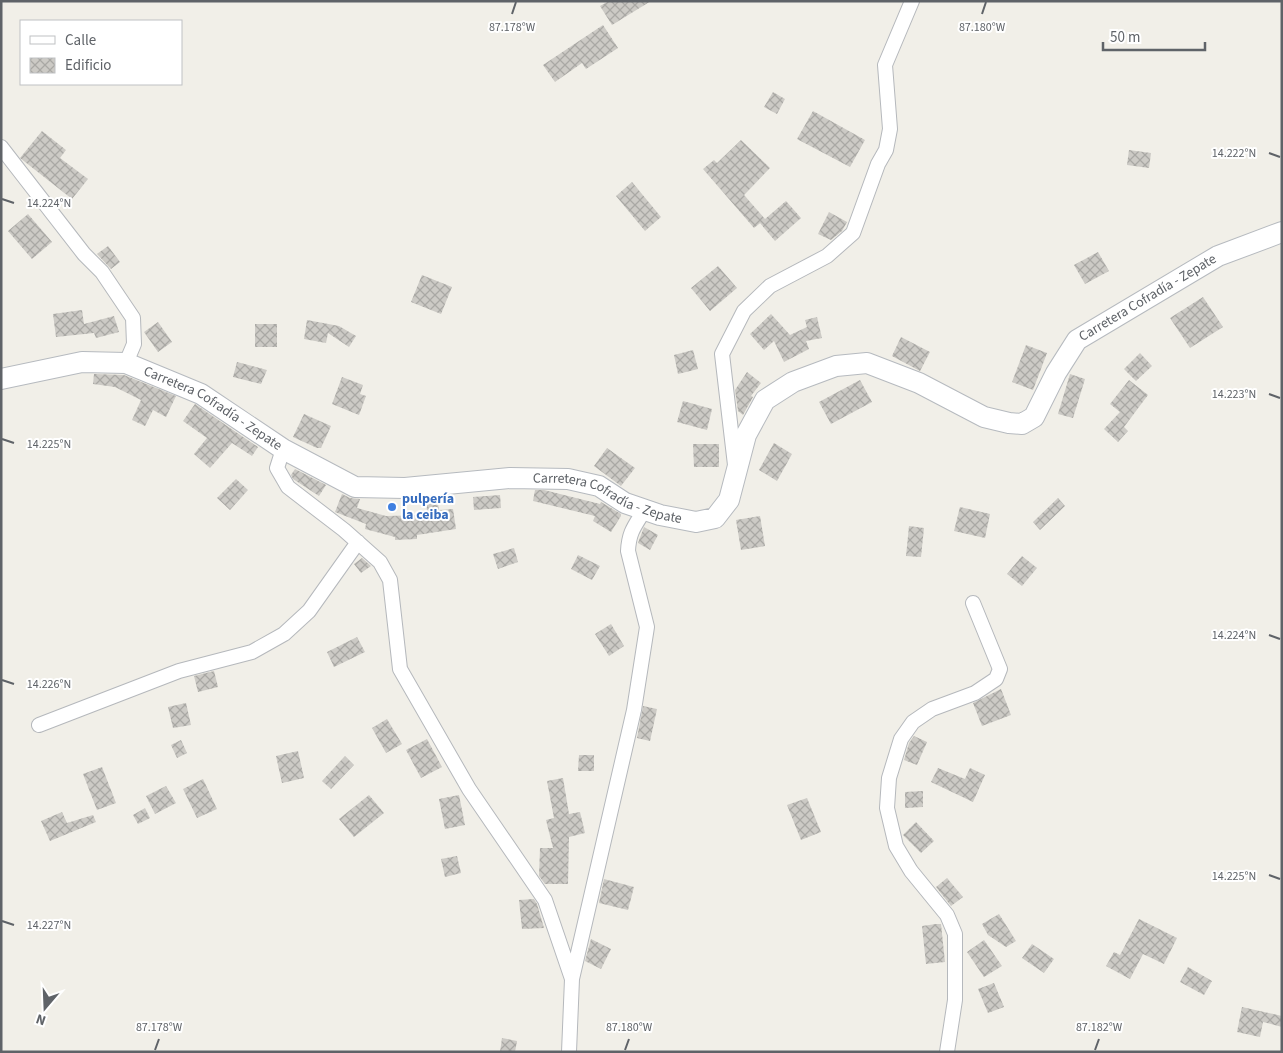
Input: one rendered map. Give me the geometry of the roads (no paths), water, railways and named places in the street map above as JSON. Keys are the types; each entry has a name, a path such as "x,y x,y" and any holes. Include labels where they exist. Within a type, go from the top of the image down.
{"street":[{"path":"735,473 722,354 744,312 770,286 827,256 853,233 878,164 886,150 890,129 885,65 912,1"},
{"path":"1,147 69,232 84,254 102,272 133,318 134,344 126,363"},
{"name":"Carretera Cofradía - Zepate","path":"1,379 82,362 126,363 201,394 283,449 356,487 405,488 510,478 568,478 599,486 625,503 660,515 696,522 715,518 729,500 746,435 765,400 793,382 836,366 867,363 919,384 984,417 1022,424 1034,417 1056,373 1077,340 1218,256 1282,232"},
{"path":"283,449 277,468 288,487 344,530 380,562 390,580 400,669 469,789 546,900 572,979"},
{"path":"569,1052 572,979 629,729 646,627 628,551 632,529 645,509"},
{"path":"39,725 179,670 252,652 284,634 309,611 358,542"},
{"path":"947,1052 955,1000 955,934 947,915 911,871 896,846 888,808 889,778 901,739 914,722 932,709 975,693 996,679 1000,669 973,603"}],"place":[{"name":"pulpería la ceiba","path":"392,507"}]}
